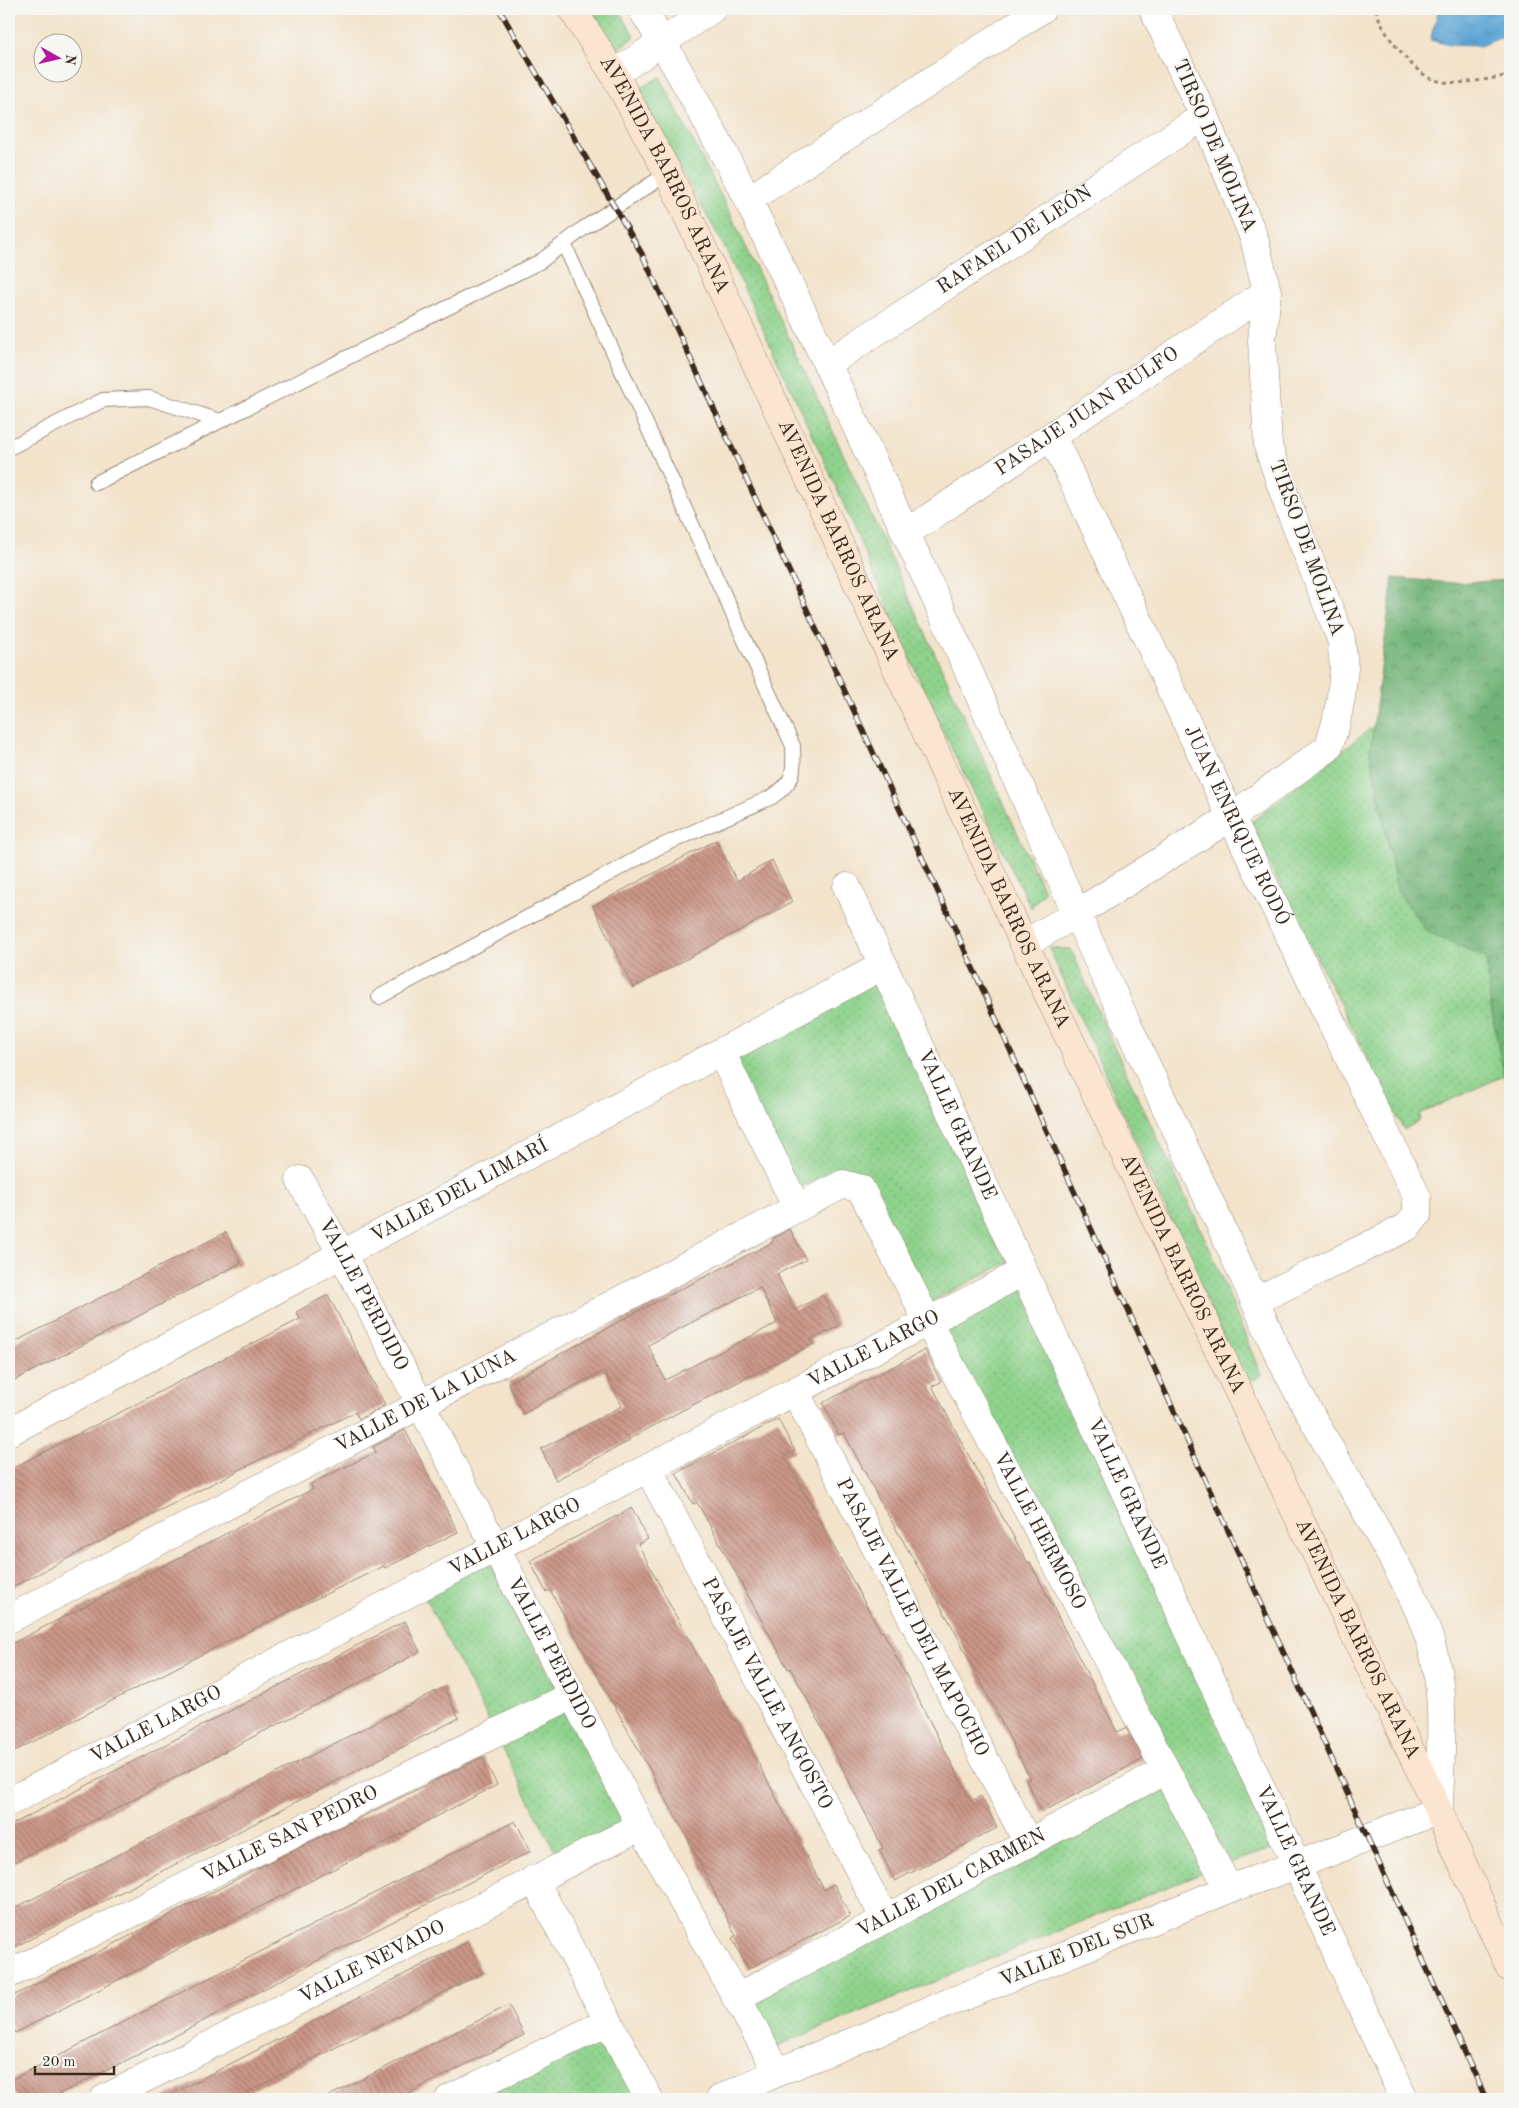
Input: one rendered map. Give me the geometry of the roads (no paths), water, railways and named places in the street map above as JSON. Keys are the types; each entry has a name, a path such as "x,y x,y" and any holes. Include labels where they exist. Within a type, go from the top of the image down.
{"main road":[{"name":"AVENIDA BARROS ARANA","path":"572,9 614,74 668,173 1024,944 1439,1810 1510,1968"}],"street":[{"name":"AVENIDA BARROS ARANA","path":"642,9 748,200 827,364 989,714 1076,914 1302,1404 1339,1463 1410,1590 1424,1624 1434,1656 1439,1688 1441,1730 1439,1810"},
{"path":"614,74 712,9"},
{"path":"748,200 1042,9"},
{"name":"TIRSO DE MOLINA","path":"1024,944 1076,914 1231,817 1328,748 1340,705 1344,668 1341,640 1288,504 1268,446 1262,340 1267,292 1254,238 1204,116 1152,9"},
{"name":"RAFAEL DE LEÓN","path":"827,364 1204,116"},
{"name":"PASAJE JUAN RULFO","path":"906,533 1267,292"},
{"name":"JUAN ENRIQUE RODÓ","path":"1052,436 1231,817 1417,1197 1417,1215 1407,1227 1255,1301"},
{"name":"VALLE GRANDE","path":"846,887 884,965 1023,1272 1404,2099"},
{"name":"VALLE DEL LIMARÍ","path":"9,1432 884,965"},
{"path":"720,1052 797,1208"},
{"name":"VALLE PERDIDO","path":"300,1180 342,1254 641,1826 778,2072"},
{"name":"VALLE DE LA LUNA","path":"9,1619 844,1184"},
{"name":"VALLE HERMOSO","path":"844,1184 861,1189 928,1322 1229,1889"},
{"name":"VALLE LARGO","path":"9,1802 1023,1272"},
{"name":"PASAJE VALLE DEL MAPOCHO","path":"795,1391 1028,1844"},
{"name":"PASAJE VALLE ANGOSTO","path":"648,1468 885,1919"},
{"name":"VALLE SAN PEDRO","path":"9,1974 572,1695"},
{"name":"VALLE DEL CARMEN","path":"736,1998 1166,1770"},
{"name":"VALLE DEL SUR","path":"720,2099 778,2072 1229,1889 1439,1810"},
{"name":"VALLE NEVADO","path":"104,2099 641,1826"},
{"path":"534,1880 648,2099"},
{"path":"449,2099 608,2022"}],"lane":[{"path":"96,483 541,261 584,228 668,173"},
{"path":"379,996 657,848 772,797 788,786 794,766 793,746 564,244"},
{"path":"9,448 103,400 150,398 220,421"}],"water":[{"path":"1439,9 1510,9 1510,28 1506,36 1479,46 1450,45 1430,40"}],"railway":[{"path":"499,9 642,254 957,933 1486,2099"}]}
